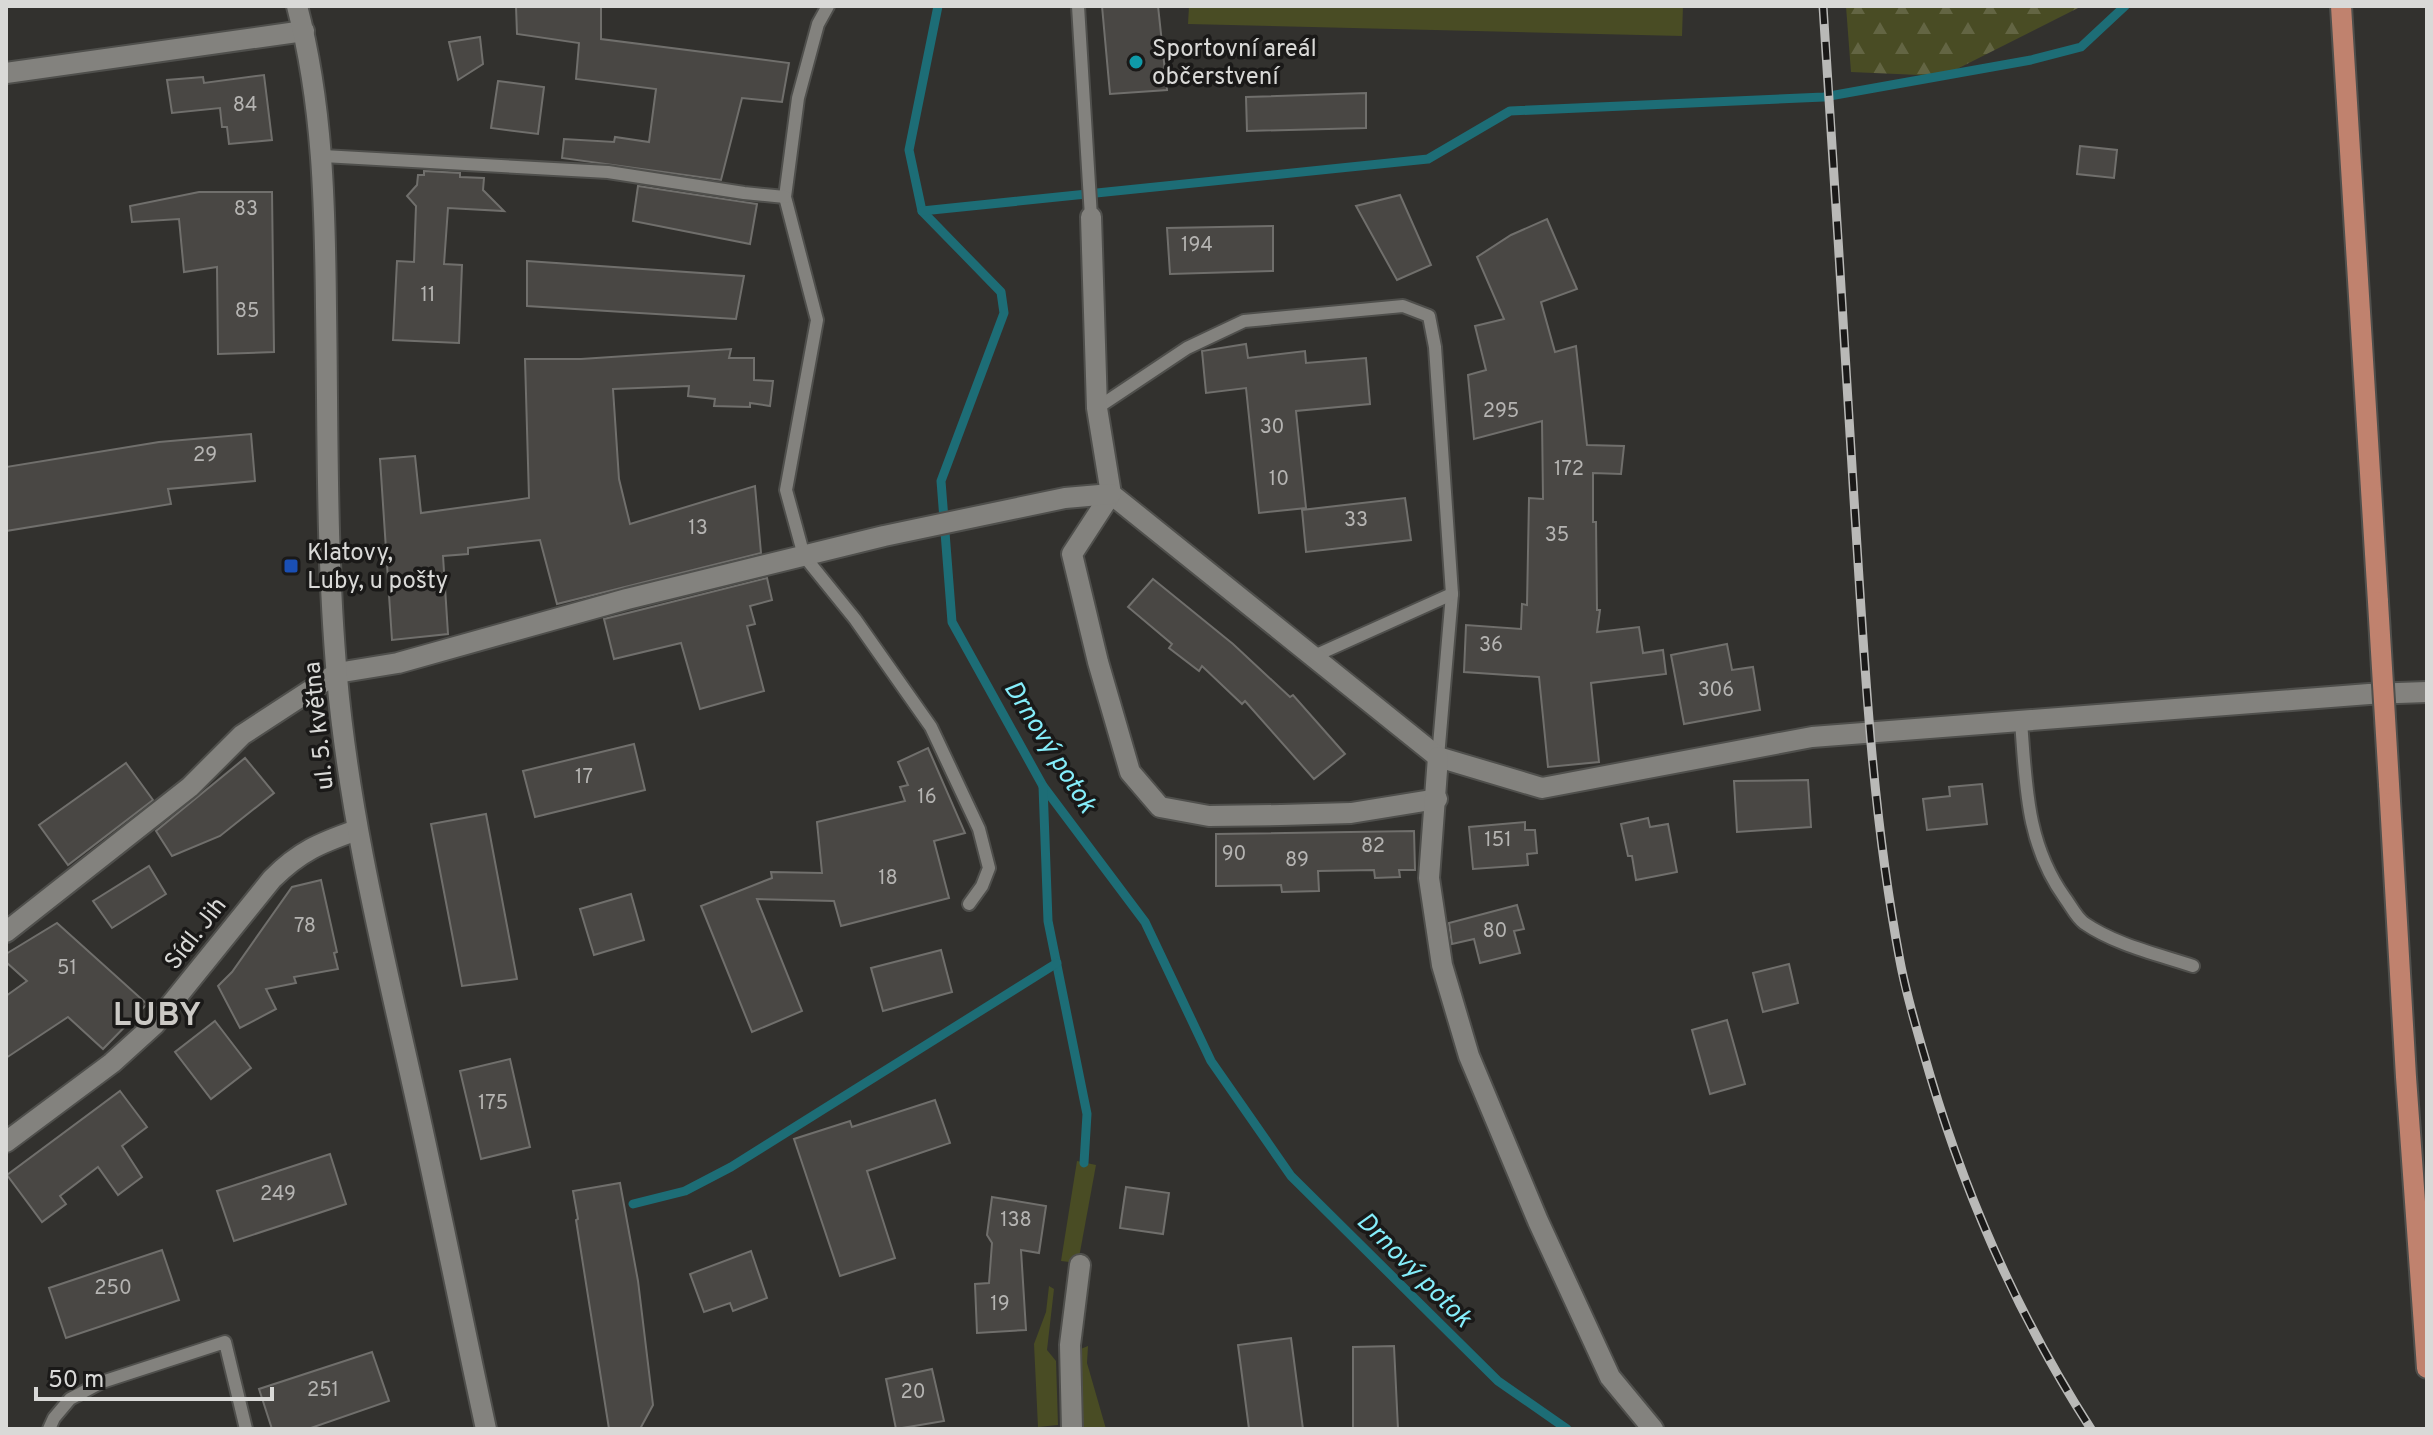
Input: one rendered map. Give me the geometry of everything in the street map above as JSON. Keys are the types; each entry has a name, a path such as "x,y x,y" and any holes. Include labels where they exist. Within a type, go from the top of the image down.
{"main road":[{"path":"2341,6 2407,1093 2427,1368"}],"street":[{"name":"ul. 5. května","path":"297,6 314,81 323,156 329,530 344,746 357,830 486,1429"},
{"path":"6,73 304,31"},
{"path":"1091,217 1097,408 1111,494 1438,757 1542,788 1812,737 2427,692"},
{"path":"6,932 190,787 242,735 337,673 398,663 627,599 884,536 1065,498 1111,494"},
{"path":"1111,494 1072,554 1098,662 1130,772 1160,807 1209,816 1351,813 1437,799"},
{"path":"1438,757 1429,878 1442,965 1469,1056 1538,1221 1610,1377 1653,1429"},
{"name":"Sídl. Jih","path":"6,1142 112,1063 155,1024 272,879 292,859 316,844 357,830"},
{"path":"1072,1429 1070,1345 1080,1265"}],"lane":[{"path":"828,6 818,24 798,98 785,197 817,320 786,490 804,556 907,689 931,727 979,829 989,868 982,886 969,904"},
{"path":"1078,6 1091,217"},
{"path":"323,156 608,172 785,197"},
{"path":"1097,408 1187,348 1244,321 1403,306 1429,316 1435,347 1452,594 1438,757"},
{"path":"1312,657 1452,594"},
{"path":"2021,721 2029,818 2042,858 2082,922 2128,945 2193,966"},
{"path":"49,1429 70,1399 102,1382 225,1342 246,1429"}],"green space":[{"path":"1189,6 1683,6 1682,36 1188,24"},
{"path":"1846,6 2082,6 1943,76 1851,72"},
{"path":"1077,1161 1096,1165 1078,1263 1061,1261"},
{"path":"1049,1286 1054,1289 1047,1350 1056,1361 1058,1425 1038,1427 1034,1344 1046,1312"},
{"path":"1088,1346 1087,1363 1106,1429 1084,1429 1078,1406 1078,1350"}],"building":[{"path":"516,6 601,6 601,39 789,63 782,102 742,98 721,180 562,158 564,139 614,142 615,137 649,142 656,89 576,79 579,43 517,34"},
{"name":"Sportovní areál občerstvení","path":"1102,6 1158,6 1167,90 1110,94"},
{"path":"480,37 483,64 458,80 449,42"},
{"path":"264,75 272,140 229,144 227,127 222,127 220,108 172,113 167,80 203,77 204,83"},
{"path":"498,81 544,87 538,134 491,128"},
{"path":"1366,93 1366,128 1247,131 1246,97"},
{"path":"2080,146 2117,150 2114,178 2077,174"},
{"path":"424,171 484,178 483,190 504,211 448,208 444,264 462,265 459,343 393,340 397,261 414,262 416,206 407,196 417,185 418,175 424,175"},
{"path":"638,186 757,204 750,244 633,221"},
{"path":"199,192 272,192 274,352 218,354 217,267 184,272 179,219 132,222 130,206"},
{"path":"1400,195 1431,265 1397,280 1356,206"},
{"path":"1547,219 1577,289 1541,302 1555,352 1576,346 1587,445 1624,446 1621,474 1593,473 1597,610 1600,610 1597,632 1639,627 1643,653 1663,650 1666,674 1591,683 1599,762 1548,767 1539,677 1464,672 1466,625 1521,629 1522,604 1527,605 1529,498 1543,499 1542,421 1474,439 1468,375 1486,370 1475,326 1504,319 1477,257 1511,235"},
{"path":"1273,226 1273,271 1170,274 1167,228"},
{"path":"527,261 744,276 736,319 527,306"},
{"path":"1246,344 1248,358 1305,351 1306,363 1366,358 1370,404 1296,411 1306,508 1259,513 1246,388 1206,393 1202,351"},
{"path":"731,349 729,358 754,358 754,380 773,381 770,406 750,403 750,407 714,406 715,399 688,396 689,386 613,389 619,479 630,524 755,486 761,553 557,604 540,540 468,548 468,554 443,556 448,634 392,640 380,459 415,456 421,513 529,498 525,359 581,359"},
{"path":"251,434 255,481 168,489 171,504 6,531 6,467 159,442"},
{"path":"1405,498 1411,540 1306,552 1302,510"},
{"path":"767,578 772,600 750,606 755,624 747,626 764,691 700,709 681,643 614,659 604,619"},
{"path":"1153,579 1233,644 1290,697 1293,695 1345,754 1314,779 1245,701 1242,704 1202,666 1199,671 1169,648 1172,644 1128,607"},
{"path":"1727,644 1732,670 1753,667 1760,710 1684,724 1671,655"},
{"path":"634,744 645,790 535,817 523,771"},
{"path":"928,748 965,833 934,841 949,898 841,926 834,901 757,899 802,1011 752,1032 701,906 772,878 771,872 822,873 817,822 905,801 900,787 908,785 898,762"},
{"path":"245,758 274,793 220,836 172,856 156,831"},
{"path":"126,763 153,800 68,865 39,825"},
{"path":"1808,780 1811,827 1737,832 1734,781"},
{"path":"1982,784 1987,824 1927,830 1923,799 1950,796 1949,787"},
{"path":"486,814 517,979 462,986 431,824"},
{"path":"1648,818 1650,827 1668,824 1677,872 1636,880 1621,824"},
{"path":"1525,822 1525,830 1535,830 1537,853 1527,854 1528,865 1473,869 1469,827"},
{"path":"1414,831 1415,870 1399,870 1400,877 1375,878 1374,870 1318,871 1319,891 1282,892 1281,885 1216,886 1216,834"},
{"path":"149,866 166,894 112,928 93,901"},
{"path":"321,880 338,969 294,977 296,983 266,989 276,1009 240,1028 218,986 232,972 292,887"},
{"path":"631,894 644,940 594,955 580,909"},
{"path":"1517,905 1524,929 1514,931 1520,953 1480,963 1474,939 1452,944 1449,923"},
{"path":"57,923 147,1004 103,1049 68,1017 6,1058 6,996 27,981 6,962 6,954"},
{"path":"941,950 952,992 883,1011 871,968"},
{"path":"1789,964 1798,1003 1763,1012 1753,973"},
{"path":"1727,1020 1745,1084 1710,1094 1692,1030"},
{"path":"215,1021 251,1068 211,1099 175,1052"},
{"path":"510,1059 530,1147 481,1159 460,1071"},
{"path":"120,1091 147,1127 122,1146 142,1177 118,1195 98,1167 60,1196 66,1204 42,1222 7,1175"},
{"path":"935,1100 950,1143 867,1171 895,1258 840,1276 794,1139 850,1121 852,1127"},
{"path":"330,1154 346,1204 234,1241 217,1191"},
{"path":"620,1183 638,1281 653,1405 640,1429 609,1429 573,1191"},
{"path":"1126,1187 1169,1193 1163,1234 1120,1228"},
{"path":"992,1197 1046,1206 1039,1253 1021,1250 1026,1330 977,1333 975,1284 989,1283 992,1243 987,1235"},
{"path":"162,1250 179,1300 66,1338 49,1288"},
{"path":"751,1251 767,1298 733,1311 730,1303 704,1312 690,1274"},
{"path":"1291,1338 1303,1429 1249,1429 1238,1345"},
{"path":"1394,1346 1398,1429 1353,1429 1353,1347"},
{"path":"372,1352 389,1401 308,1429 272,1429 259,1389"},
{"path":"932,1369 944,1421 896,1429 886,1379"}],"waterway":[{"name":"Drnový potok","path":"938,6 909,150 922,211 1001,292 1004,313 941,481 952,622 1043,786 1145,922 1211,1061 1291,1176 1498,1381 1567,1429"},
{"path":"922,211 1428,159 1510,111 1824,97 2031,60 2081,47 2125,6"},
{"path":"1043,786 1048,921 1087,1114 1084,1163"},
{"path":"633,1204 685,1191 731,1167 1057,963"}],"railway":[{"path":"1823,6 1870,730 1882,846 1900,961 1930,1075 1978,1213 2041,1345 2091,1429"}],"place":[{"name":"Sportovní areál občerstvení","path":"1136,62"},
{"name":"Klatovy, Luby, u pošty","path":"291,566"}],"district":[{"name":"LUBY","path":"158,1014"}]}
